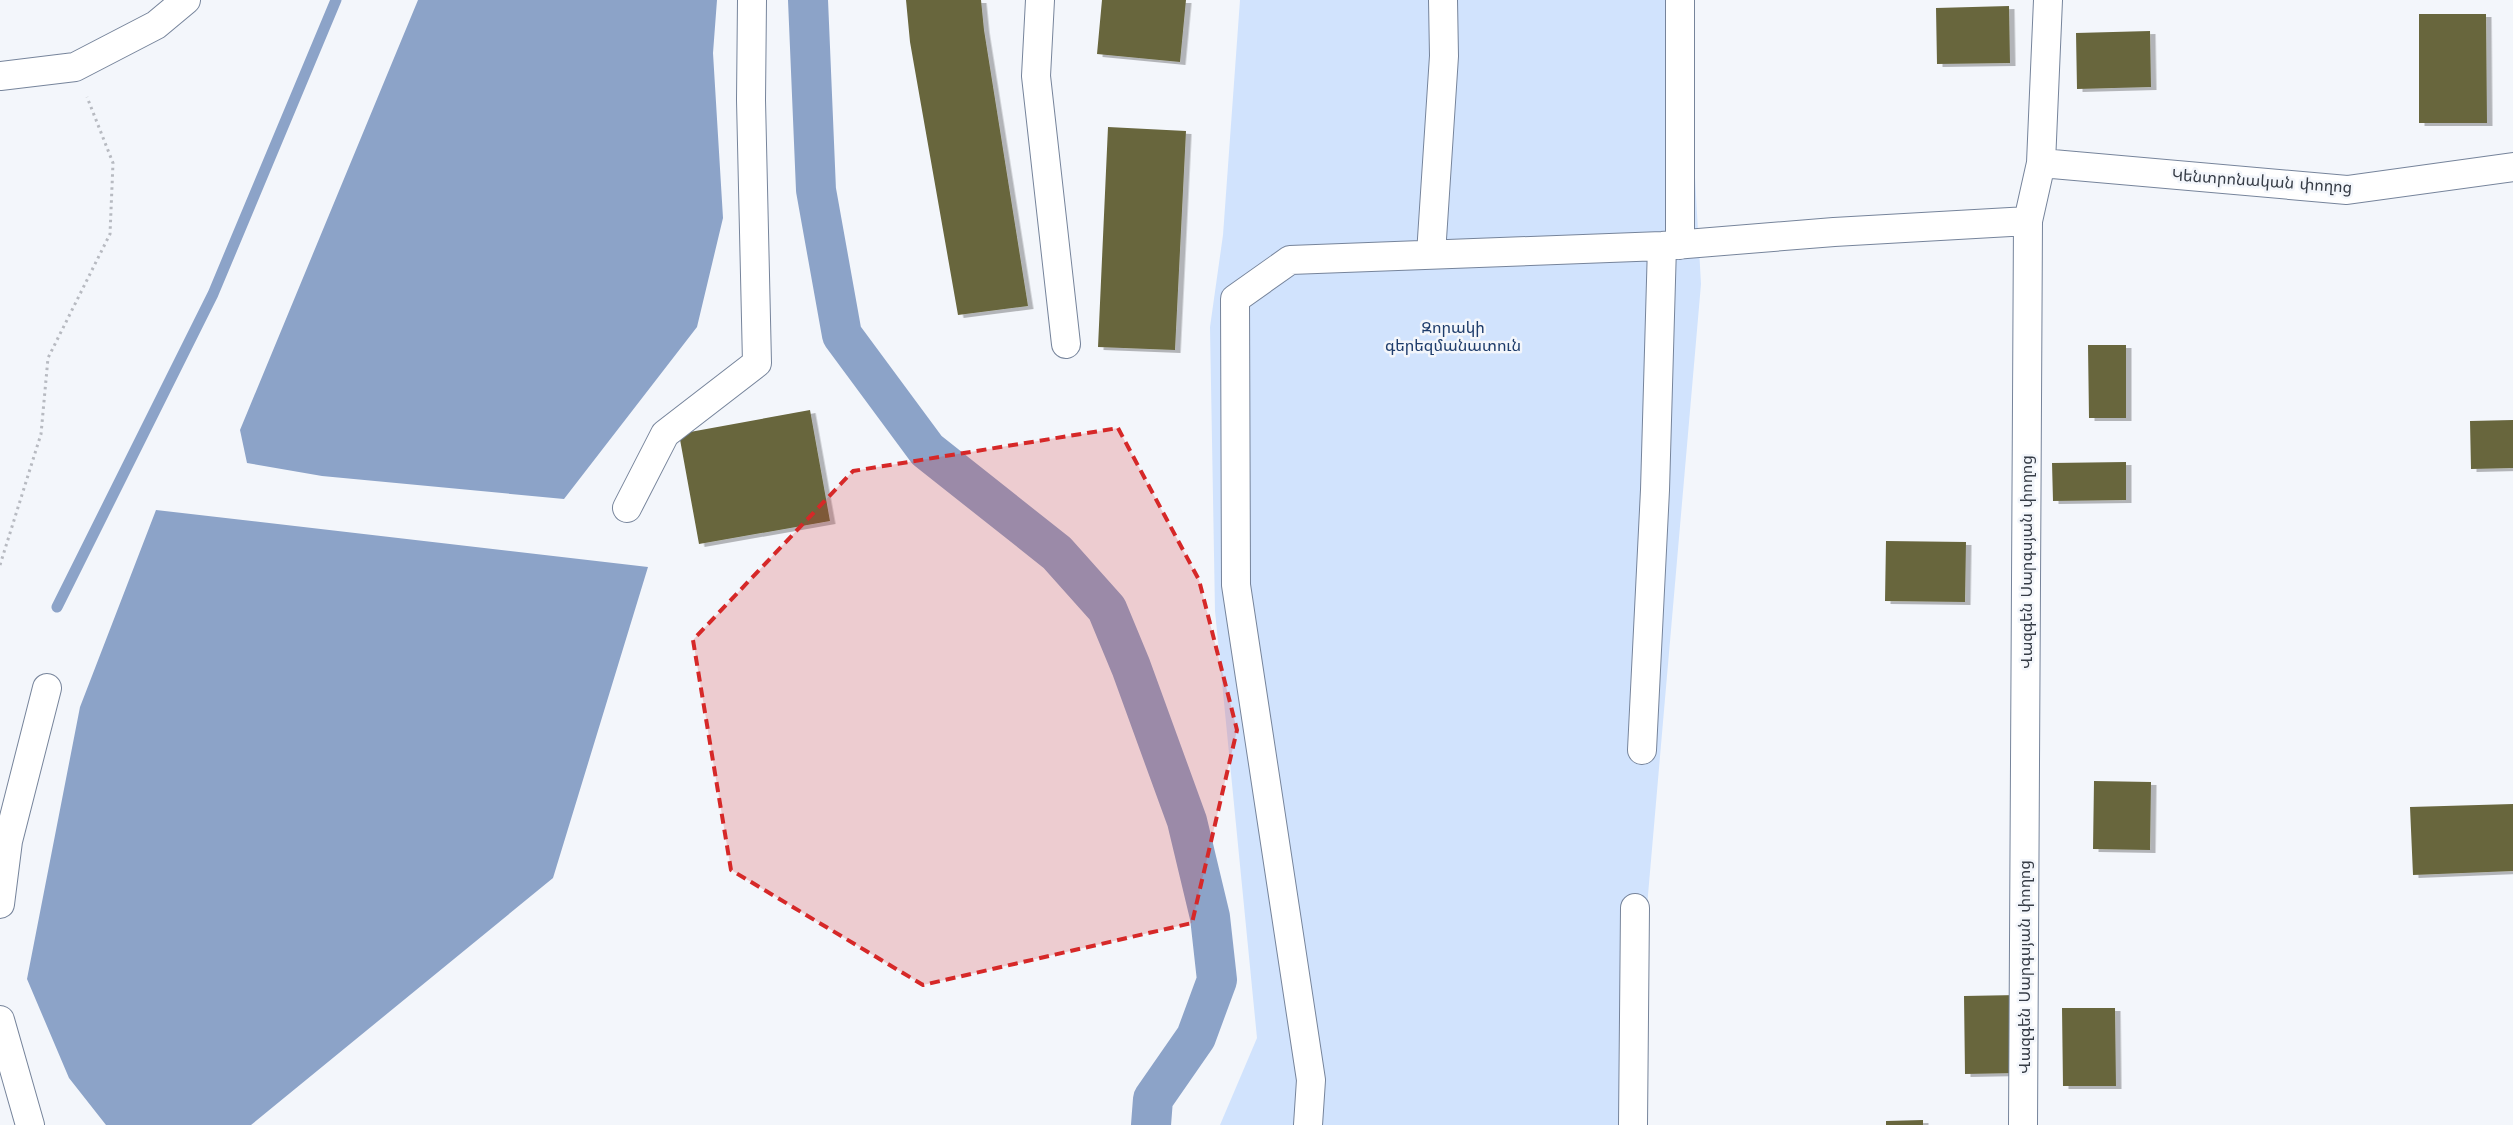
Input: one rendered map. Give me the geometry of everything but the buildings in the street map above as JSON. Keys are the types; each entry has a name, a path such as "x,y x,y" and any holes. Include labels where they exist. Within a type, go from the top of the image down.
{"street":[{"path":"0,76 74,67 156,25 186,0"},
{"path":"627,508 665,434 756,363 751,100 752,0"},
{"path":"1040,0 1036,76 1066,344"},
{"path":"1431,254 1444,56 1443,0"},
{"path":"1642,750 1655,490 1671,245 1680,0"},
{"name":"Վազգեն Սարգսյան փողոց","path":"2023,1125 2028,221 2041,163 2048,0"},
{"name":"Կենտրոնական փողոց","path":"2041,163 2347,190 2513,168"},
{"path":"1308,1125 1311,1080 1236,585 1234,299 1290,260 1671,245 1834,232 2028,221"},
{"path":"0,904 8,842 47,688"},
{"path":"1633,1125 1635,908"},
{"path":"0,1020 30,1125"}],"path":[{"path":"0,566 41,434 48,358 110,234 113,163 74,67"}],"highlighted area":[{"path":"1118,428 1199,580 1237,730 1192,923 923,985 731,870 693,640 853,471"}],"green space":[{"name":"Զորակի գերեզմանատուն","path":"1240,0 1685,0 1701,284 1629,1114 1625,1125 1220,1125 1257,1038 1215,611 1210,327 1223,235"}],"shaded area":[{"path":"418,0 717,0 713,53 723,218 697,327 564,499 322,476 247,463 240,430"},
{"path":"156,510 648,567 553,878 251,1125 106,1125 69,1078 27,979 80,707"}],"waterway":[{"path":"57,607 213,294 336,0"},
{"path":"808,0 816,190 842,335 927,450 1057,553 1107,609 1131,667 1187,821 1210,917 1217,980 1196,1037 1153,1099 1151,1125"}]}
